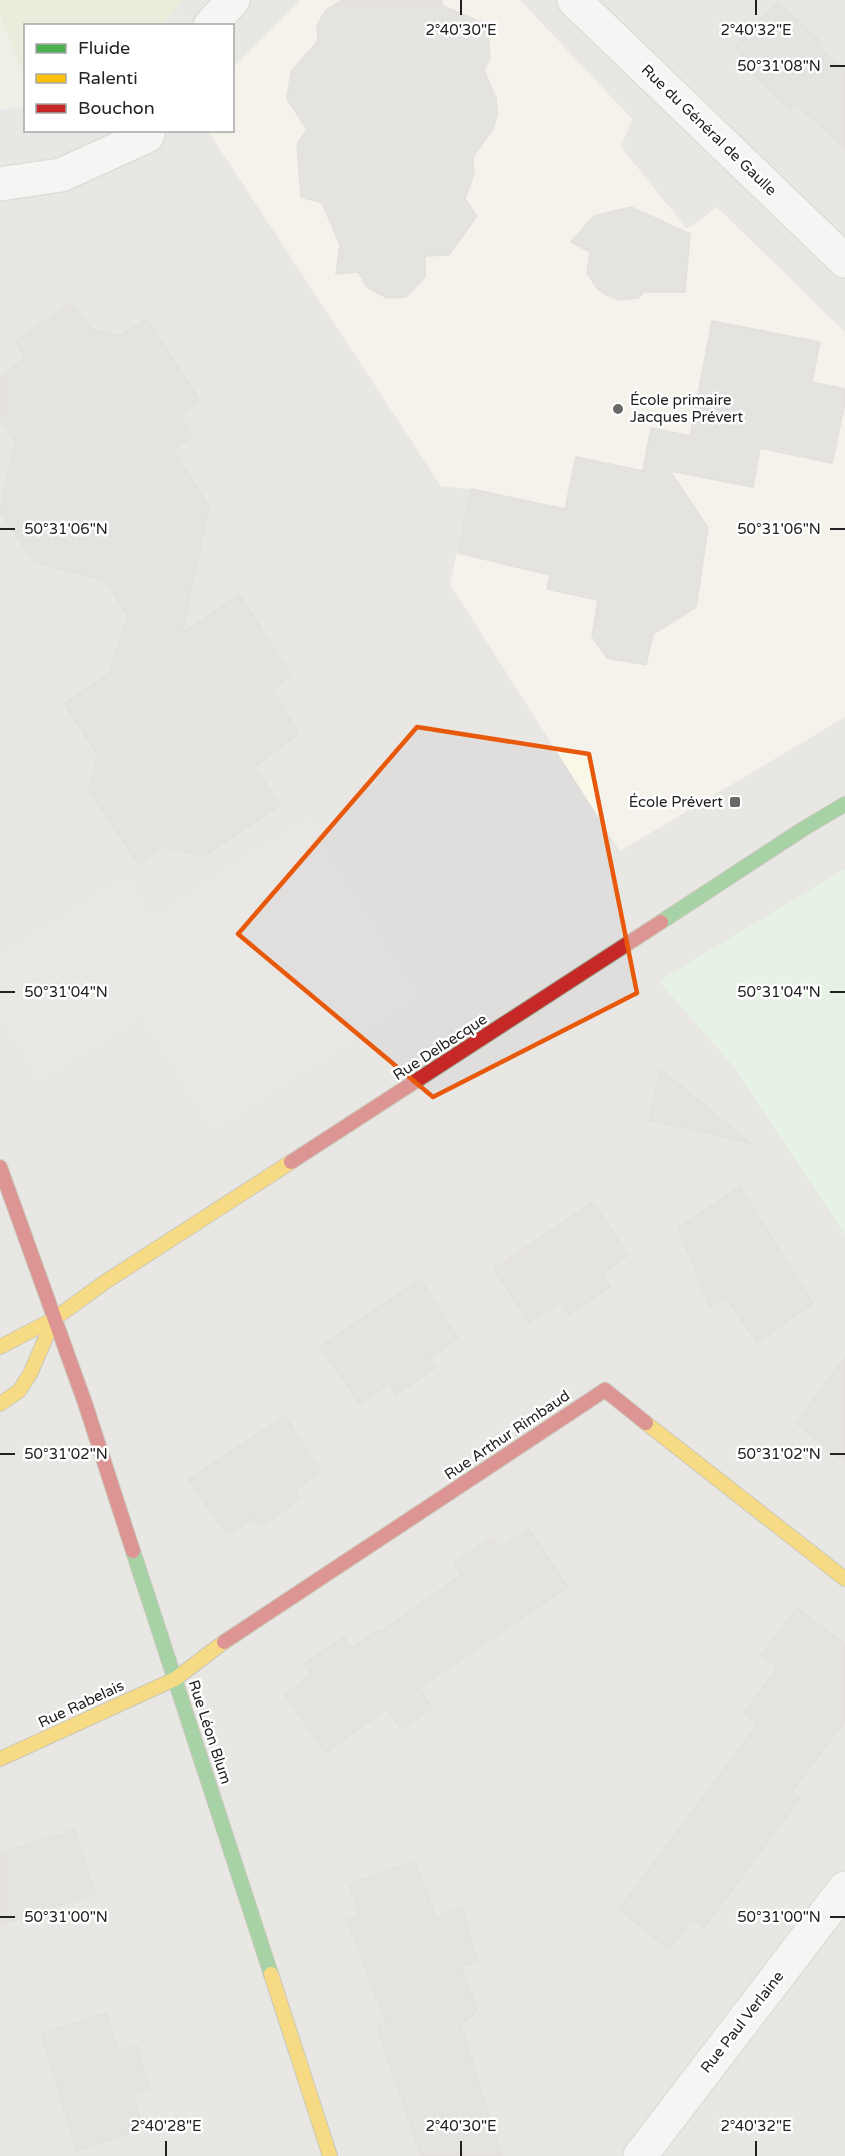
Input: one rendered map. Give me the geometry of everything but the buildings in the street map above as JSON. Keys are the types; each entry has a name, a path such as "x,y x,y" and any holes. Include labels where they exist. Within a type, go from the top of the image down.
{"street":[{"path":"212,24 232,0"},
{"name":"Rue du Général de Gaulle","path":"574,0 845,261"},
{"path":"0,184 61,175 147,136 149,132"},
{"name":"Rue Delbecque","path":"0,1347 54,1319 115,1276 803,829 845,804"},
{"path":"0,1167 54,1319 30,1374 19,1391 0,1404"},
{"name":"Rue Léon Blum","path":"54,1319 86,1403 330,2156"},
{"name":"Rue Arthur Rimbaud","path":"175,1679 214,1649 605,1390 845,1579"},
{"name":"Rue Rabelais","path":"0,1759 175,1679"},
{"name":"Rue Paul Verlaine","path":"640,2156 845,1888"}],"highlighted area":[{"path":"417,727 589,754 637,993 433,1097 238,934"}],"shaded area":[{"path":"184,0 845,0 845,869 659,981 736,1069 845,1234 845,2156 0,2156 0,110 24,107 24,132 234,132 234,24 163,24"},
{"name":"École primaire Jacques Prévert","path":"301,0 520,0 632,119 621,147 687,229 717,207 845,332 845,717 620,851 450,584 471,489 441,486 209,132 234,132 234,67"},
{"path":"307,821 419,996 214,1126 142,1013 41,1077 0,1014 0,959 125,880 152,921"}],"green space":[{"path":"0,0 184,0 163,24 24,24 24,75 0,15"},
{"path":"0,15 24,75 24,106 0,107"},
{"path":"845,869 845,1234 736,1069 659,981"}],"traffic: fast":[{"path":"661,922 845,804"},
{"path":"133,1551 271,1974"}],"traffic: slow":[{"path":"0,1347 54,1319 105,1282 291,1162"},
{"path":"0,1404 19,1391 30,1374 54,1319"},
{"path":"646,1423 845,1579"},
{"path":"0,1759 175,1679 224,1642"},
{"path":"271,1974 330,2156"}],"traffic: jam":[{"path":"291,1162 661,922"},
{"path":"0,1167 85,1403 133,1551"},
{"path":"224,1642 605,1390 646,1423"}],"place":[{"name":"École primaire Jacques Prévert","path":"618,409"},
{"name":"École Prévert","path":"735,802"}]}
